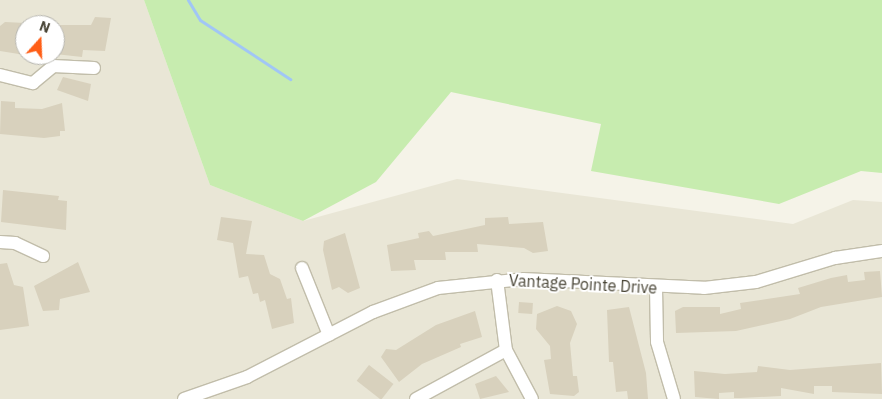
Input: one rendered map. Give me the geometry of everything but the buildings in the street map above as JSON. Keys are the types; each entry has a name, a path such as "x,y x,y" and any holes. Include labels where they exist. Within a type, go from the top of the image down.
{"street":[{"path":"0,75 33,83 53,66 94,68"},
{"path":"0,242 15,243 43,256"},
{"name":"Vantage Pointe Drive","path":"184,399 215,395 280,363 329,335 410,296 497,280 656,288 756,282 835,258 882,250"},
{"path":"302,268 329,335"},
{"path":"497,280 506,350 532,399"},
{"path":"656,288 657,342 674,399"},
{"path":"416,399 506,350"}],"shaded area":[{"path":"0,0 144,0 210,185 303,221 457,179 793,224 853,200 882,202 882,399 0,399"}],"green space":[{"path":"144,0 882,0 882,173 861,171 779,204 591,171 601,124 451,92 376,182 303,221 210,185"}],"waterway":[{"path":"188,0 200,20 290,79"}]}
